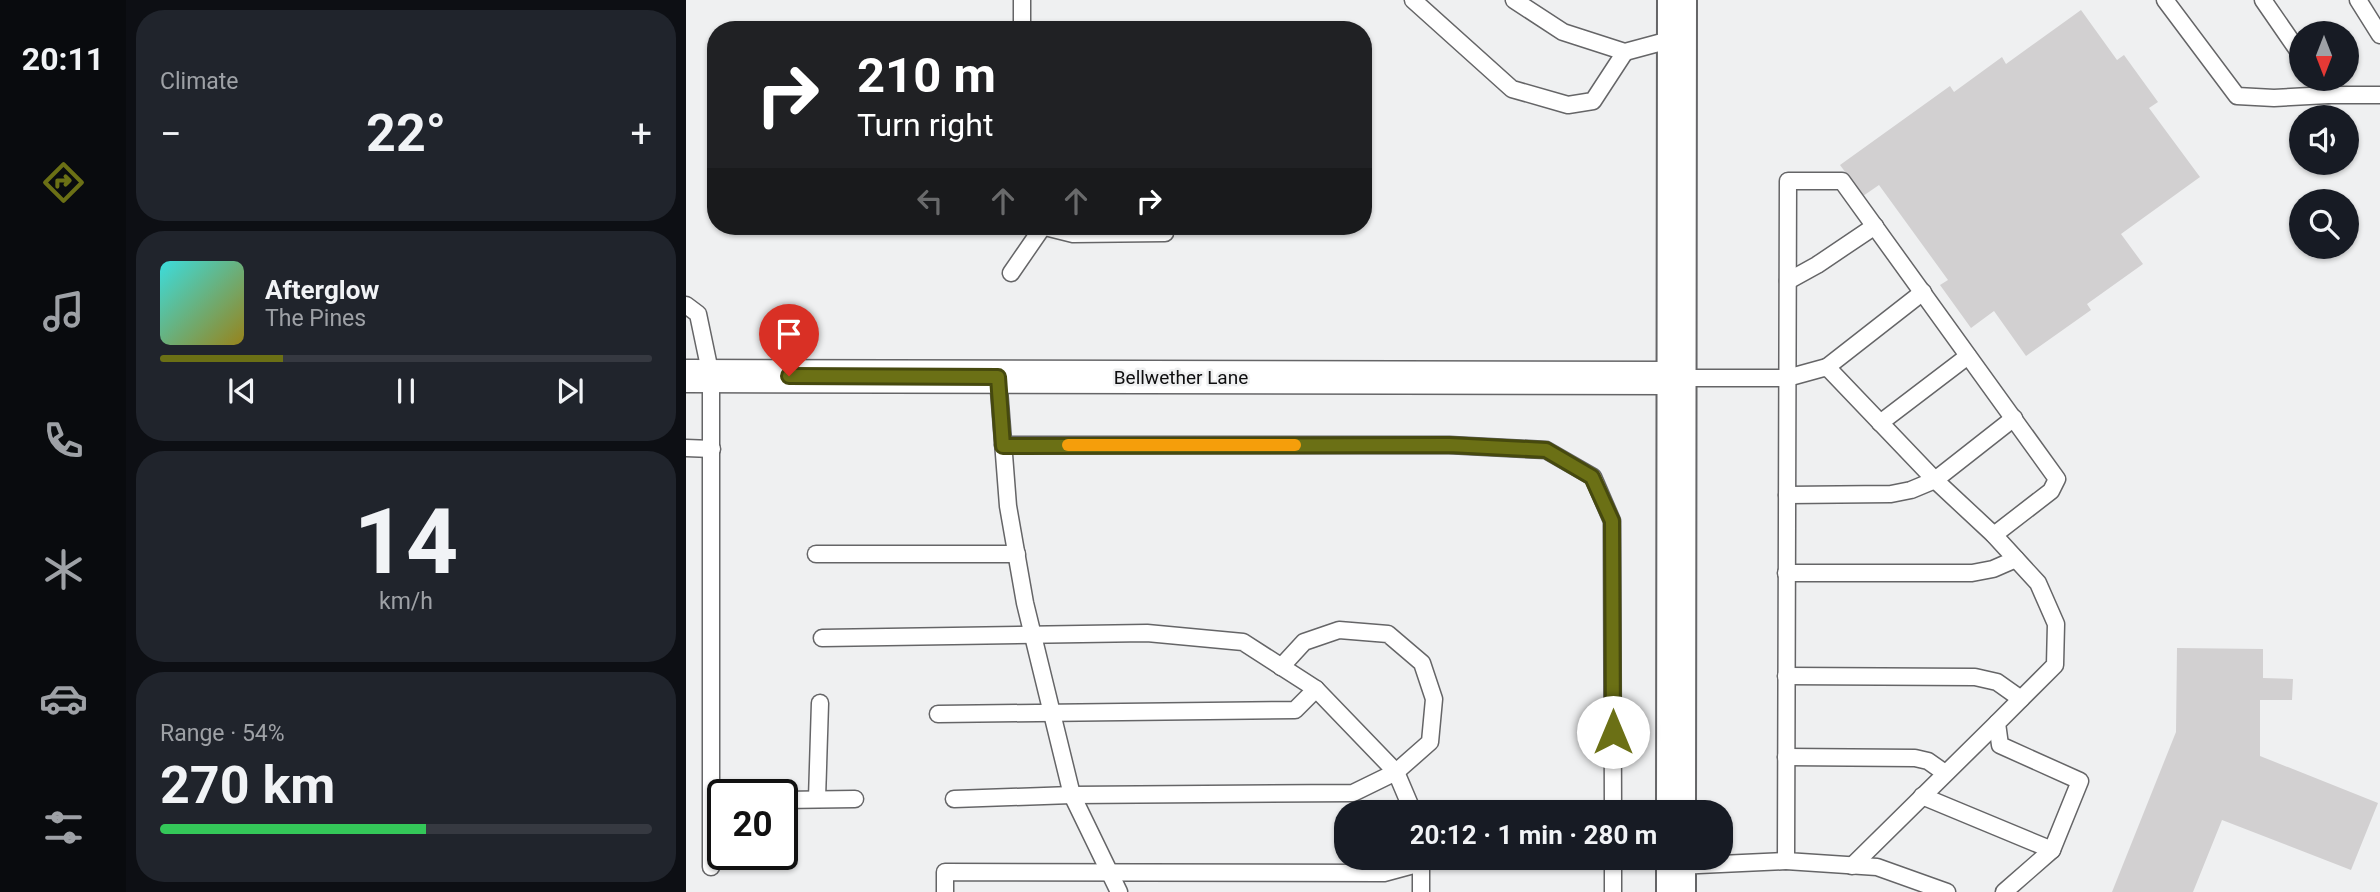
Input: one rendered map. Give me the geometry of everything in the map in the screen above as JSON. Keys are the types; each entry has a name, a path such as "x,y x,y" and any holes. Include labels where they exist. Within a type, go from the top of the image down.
{"street":[{"path":"1676,800 1677,0"},
{"name":"Bellwether Lane","path":"699,376 1676,379"}],"lane":[{"path":"1022,0 1022,21"},
{"path":"1413,0 1512,89 1568,105 1592,101 1625,52"},
{"path":"1514,0 1563,32 1625,52 1677,38"},
{"path":"2165,0 2237,96 2274,98 2380,95"},
{"path":"2263,0 2289,38"},
{"path":"2358,0 2380,35"},
{"path":"2326,91 2329,95"},
{"path":"1786,861 1788,181 1842,181 2057,479 2051,491 1994,536"},
{"path":"1788,281 1875,226"},
{"path":"1011,273 1036,235"},
{"path":"1676,379 1787,377 1827,367 1923,292"},
{"path":"686,304 698,314 699,376 712,449 717,779"},
{"path":"1880,423 1968,356"},
{"path":"1827,367 2038,583 2056,624 2055,665 1852,866"},
{"path":"998,377 1008,506 1033,636 1072,795 1119,892"},
{"path":"1787,495 1891,494 1911,489 1935,480 2014,418"},
{"path":"1003,446 1449,445 1546,450 1592,477 1612,521 1613,800"},
{"path":"686,448 712,449"},
{"path":"816,554 1017,554"},
{"path":"1786,573 1972,573 1993,569 2016,559"},
{"path":"954,799 1072,795 1353,793 1396,772 1430,742 1434,699 1422,663 1388,634 1339,630 1304,642 1281,667"},
{"path":"822,638 1147,634 1243,642 1316,689 1396,772 1408,800"},
{"path":"1786,676 1975,677 1997,682 2021,699"},
{"path":"938,714 1295,710 1316,689"},
{"path":"817,799 820,703"},
{"path":"1997,723 2000,746 2080,781 2052,850 2004,892"},
{"path":"1786,757 1915,758 1928,761 1945,773"},
{"path":"1922,796 2052,850"},
{"path":"798,800 855,799"},
{"path":"1676,872 1786,861 1877,867 1947,892"},
{"path":"945,892 944,872 1384,873 1393,870"},
{"path":"1421,870 1421,892"},
{"path":"1613,870 1613,892"}],"building":[{"path":"2081,10 2117,60 2124,55 2158,102 2149,108 2200,177 2121,234 2143,264 2087,304 2091,310 2026,356 1994,311 1971,328 1940,285 1948,280 1879,185 1863,196 1840,165 1950,86 1954,92 2002,57 2006,64"},
{"path":"2177,648 2263,649 2263,678 2293,679 2292,700 2260,700 2260,756 2378,803 2351,870 2222,820 2193,892 2112,892 2176,732"}],"slow traffic":[{"path":"1068,445 1295,445"}],"route":[{"path":"789,376 998,377 1003,446 1449,445 1546,450 1592,477 1612,521 1613,732"}]}
